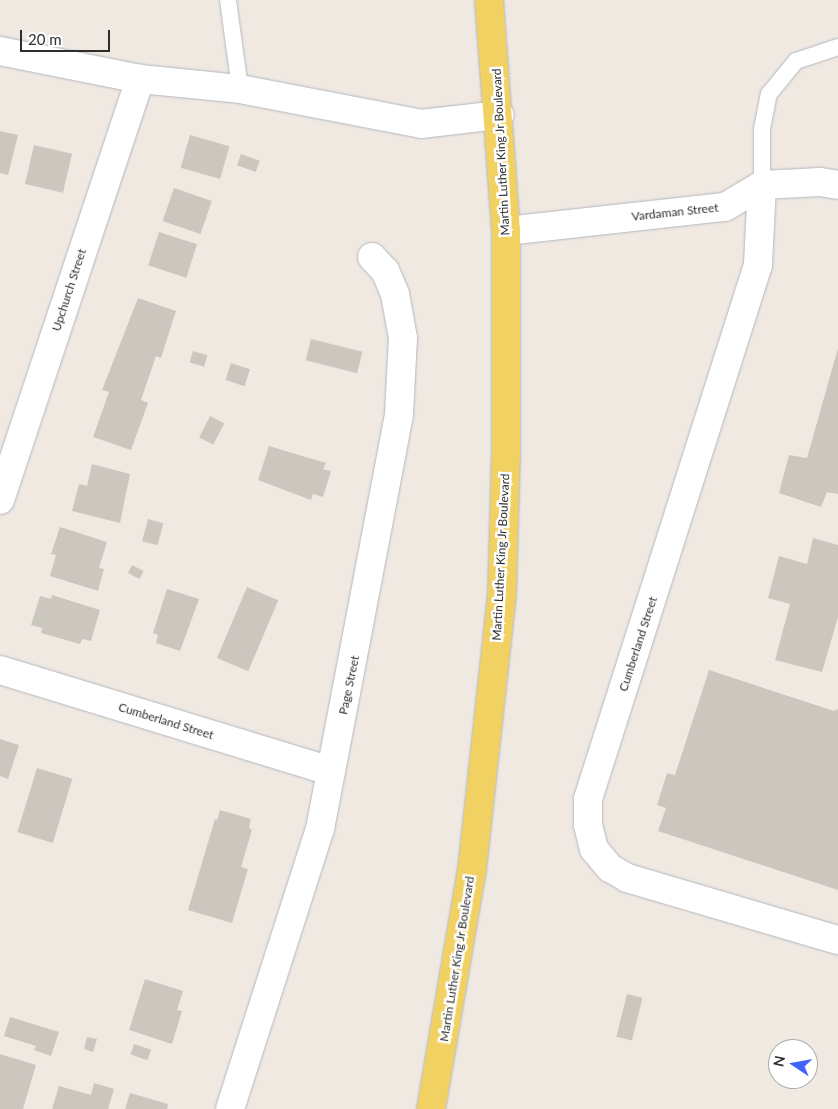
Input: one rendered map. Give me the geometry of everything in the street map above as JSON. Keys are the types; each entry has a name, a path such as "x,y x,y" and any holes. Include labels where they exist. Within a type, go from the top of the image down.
{"main road":[{"name":"Martin Luther King Jr Boulevard","path":"431,1109 472,870 502,596 506,455 506,231 499,114 489,0"}],"street":[{"path":"0,51 140,80 240,89 421,124 499,114"},
{"name":"Upchurch Street","path":"0,500 140,80"},
{"name":"Vardaman Street","path":"506,231 724,207 762,185 820,182 838,185"},
{"name":"Cumberland Street","path":"762,185 758,265 588,799 588,825 594,848 610,868 627,878 838,940"},
{"name":"Page Street","path":"230,1109 320,829 375,550 399,414 404,368 403,338 395,294 385,271 372,258"},
{"name":"Cumberland Street","path":"0,670 331,771"}],"lane":[{"path":"228,0 240,89"},
{"path":"762,185 762,129 768,94 796,61 838,47"}],"building":[{"path":"0,131 18,135 8,175 0,173"},
{"path":"190,135 229,146 220,179 181,168"},
{"path":"34,145 72,154 63,193 25,184"},
{"path":"241,154 260,161 256,172 237,165"},
{"path":"174,188 212,201 200,234 163,221"},
{"path":"159,232 197,244 186,278 148,265"},
{"path":"138,298 176,311 161,358 156,356 141,400 148,403 131,450 93,437 109,392 102,390"},
{"path":"311,339 362,352 357,373 306,360"},
{"path":"838,348 838,494 827,492 821,507 779,493 789,455 807,458"},
{"path":"193,351 207,355 204,367 190,363"},
{"path":"231,363 250,369 244,386 225,380"},
{"path":"210,416 224,423 213,445 199,437"},
{"path":"269,446 326,463 323,469 331,471 323,497 313,494 311,500 258,480"},
{"path":"92,464 130,474 120,523 72,511 79,484 87,486"},
{"path":"148,519 163,523 158,545 142,541"},
{"path":"60,527 107,542 99,568 104,569 98,591 50,576 56,555 51,554"},
{"path":"813,538 838,545 838,617 822,672 775,660 790,604 768,598 779,556 807,564"},
{"path":"132,565 144,571 139,579 128,573"},
{"path":"247,587 278,600 248,671 217,658"},
{"path":"167,589 199,599 180,651 156,643 158,635 153,633"},
{"path":"52,595 100,610 91,641 82,639 80,644 41,633 42,628 31,625 40,596 51,599"},
{"path":"709,670 834,711 838,709 838,890 658,831 666,808 657,805 667,773 675,775"},
{"path":"0,739 19,745 8,779 0,776"},
{"path":"37,768 72,779 53,843 17,832"},
{"path":"220,810 251,819 249,828 252,830 241,867 248,869 232,923 188,910 215,819 217,820"},
{"path":"145,979 183,991 177,1010 182,1011 172,1044 129,1030"},
{"path":"627,994 643,998 632,1041 616,1037"},
{"path":"10,1017 59,1032 51,1056 34,1050 36,1046 4,1036"},
{"path":"87,1037 97,1039 93,1052 84,1049"},
{"path":"134,1044 151,1050 147,1060 130,1054"},
{"path":"0,1054 36,1065 23,1109 0,1109"},
{"path":"94,1083 114,1089 108,1109 52,1109 59,1086 91,1095"},
{"path":"130,1093 168,1104 167,1109 125,1109"}]}
